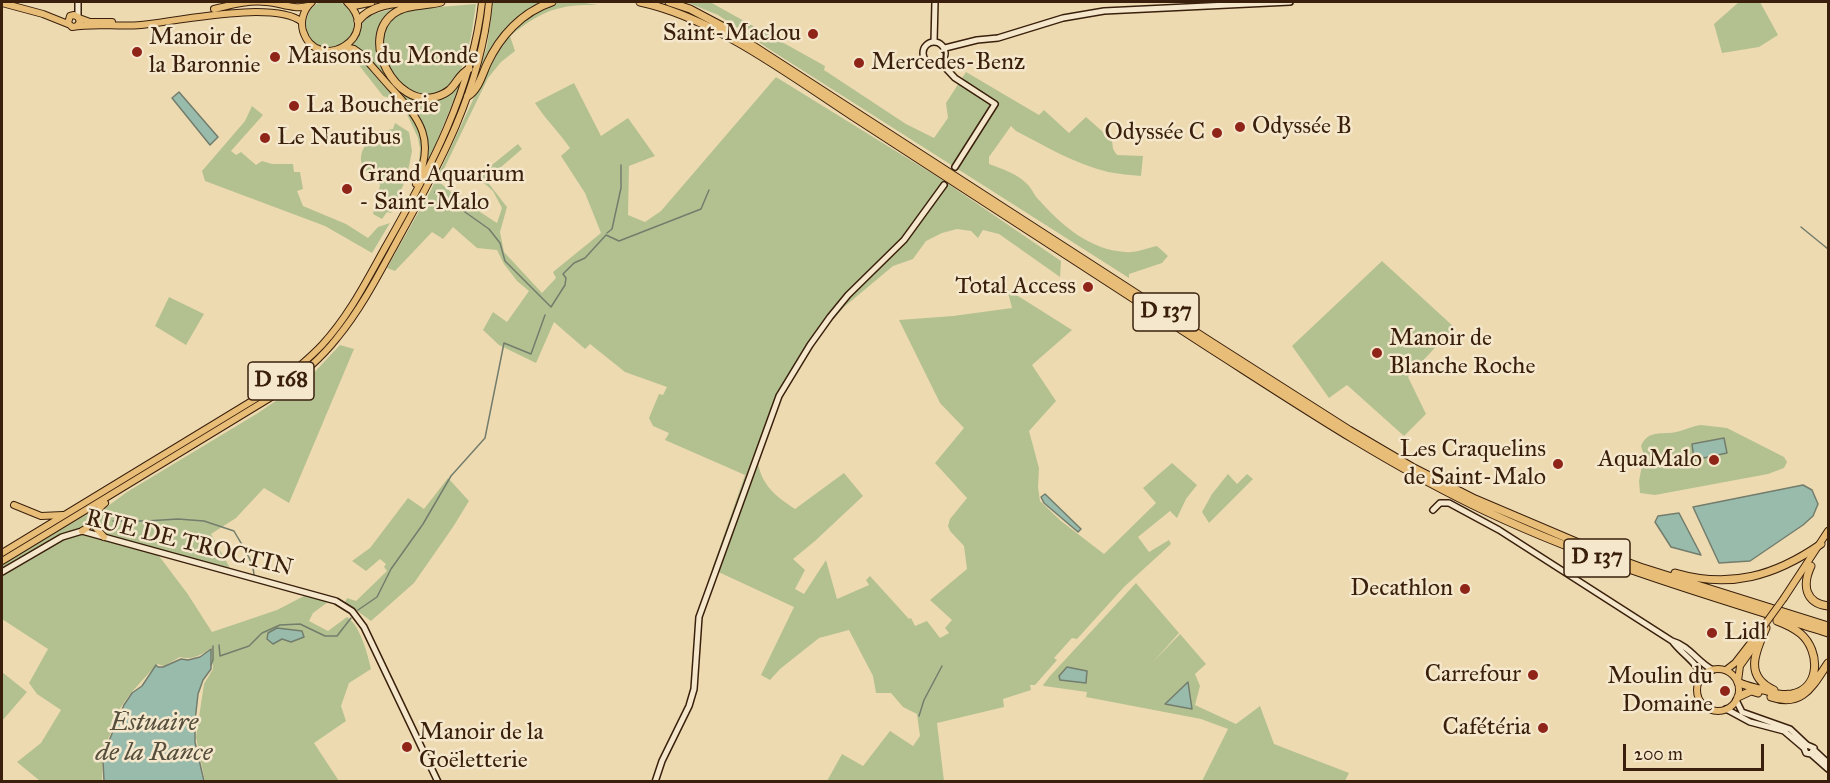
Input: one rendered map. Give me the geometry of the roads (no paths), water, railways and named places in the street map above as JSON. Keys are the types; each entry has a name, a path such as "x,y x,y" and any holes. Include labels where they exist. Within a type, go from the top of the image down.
{"highway":[{"path":"350,4 371,2"},
{"path":"358,21 373,9 390,4 417,2"},
{"path":"441,2 410,7 389,18 382,31 379,44 383,61 391,76 403,89 422,99 446,93 469,69"},
{"path":"468,96 474,93 488,61 509,30 533,9 552,2"},
{"name":"D 137","path":"640,2 687,16 765,60 1346,435 1472,505 1556,542 1638,573 1828,633"},
{"name":"D 137","path":"669,2 690,9 724,27 1349,430 1475,500 1557,536 1640,567 1828,626"},
{"path":"1640,567 1654,567 1706,579 1749,579 1805,555 1821,544"},
{"path":"1811,566 1805,582 1806,590 1818,604 1828,606"},
{"path":"1727,601 1786,625 1803,635 1810,644 1814,657 1814,675 1802,690 1779,695 1738,682"},
{"path":"1765,628 1755,652 1755,669 1764,684 1785,694"},
{"path":"1737,699 1751,692 1781,700 1798,698 1809,691 1828,663"}],"main road":[{"path":"2,3 43,14 98,22 144,22 254,2 297,8 310,4"},
{"name":"D 168","path":"2,553 270,390 305,362 341,322 410,204 448,127 469,69 482,2"},
{"name":"D 168","path":"2,561 273,396 310,367 331,345 363,302 428,186 450,140 468,96 483,41 489,2"},
{"path":"302,22 310,4"},
{"path":"344,47 354,36 358,21 350,4"},
{"path":"73,18 80,22 77,26 141,25 248,9 297,17 302,22 305,36 315,47 330,51 344,47 354,49 361,54 419,122 424,138 424,158 419,178 409,197 410,204"},
{"path":"82,531 92,523 95,512 117,492"},
{"path":"15,505 41,516 64,515"},
{"path":"92,523 104,537"},
{"path":"1738,682 1726,670 1713,670 1702,677 1697,693 1702,704 1715,711 1726,709 1737,699 1740,666 1828,531"},
{"path":"1785,598 1811,566 1828,540"},
{"path":"1726,670 1735,663 1765,628"}],"street":[{"path":"73,18 77,2"},
{"path":"934,42 935,2"},
{"path":"934,42 945,48 1012,34 1063,18 1110,10 1290,2"},
{"path":"934,42 924,49 924,57 929,63 941,63"},
{"path":"941,63 945,56 945,48"},
{"path":"941,63 955,78 995,104 955,167"},
{"path":"655,782 662,761 689,706 694,689 699,617 779,396 830,317 848,295 904,240 944,185"},
{"path":"1433,510 1440,503 1450,503 1499,530 1672,641 1688,648 1703,664 1713,670"},
{"name":"RUE DE TROCTIN","path":"2,573 62,537 82,531 336,601 359,618 438,782"},
{"path":"1672,641 1692,659 1702,677"},
{"path":"1737,699 1742,712 1790,729 1806,746 1806,753 1813,752 1828,763"},
{"path":"1726,709 1750,722 1784,731 1806,746"},
{"path":"1813,752 1828,769"}],"water":[{"path":"179,92 218,137 210,145 172,98"},
{"path":"1724,438 1727,453 1694,460 1692,444"},
{"path":"1803,485 1812,490 1818,504 1813,516 1750,561 1719,563 1693,507"},
{"path":"1045,494 1081,529 1078,532 1044,503 1041,497"},
{"path":"1679,513 1701,555 1671,547 1655,522 1658,516"},
{"path":"277,628 302,631 304,637 291,642 282,639 273,644 267,639 268,633"},
{"name":"Estuaire de la Rance","path":"211,649 211,669 203,680 198,694 195,721 195,742 204,781 104,781 103,761 106,748 124,705 132,693 142,686 156,665 163,667 181,659 200,657"},
{"path":"1067,667 1087,671 1086,683 1060,680 1059,676"},
{"path":"1188,682 1192,709 1165,704"}],"waterway":[{"path":"607,233 612,229 621,188 621,165"},
{"path":"455,205 489,229 500,243 505,261 551,307 565,285 566,278 563,274 574,263 585,258 606,235 619,241 701,209 709,190"},
{"path":"435,192 453,203"},
{"path":"1801,227 1828,249"},
{"path":"358,610 377,597 391,569 423,524 451,476 485,438 504,343 531,354 545,315"},
{"path":"113,521 178,519 204,521 234,531 250,559 254,576"},
{"path":"219,645 220,656 249,646 262,633 280,625 300,624 325,636 337,636 351,618"},
{"path":"211,665 213,646"},
{"path":"919,716 924,700 942,666"}],"place":[{"name":"Saint-Maclou","path":"813,34"},
{"name":"Manoir de la Baronnie","path":"137,52"},
{"name":"Maisons du Monde","path":"275,57"},
{"name":"Mercedes-Benz","path":"859,63"},
{"name":"La Boucherie","path":"294,106"},
{"name":"Odyssée B","path":"1240,127"},
{"name":"Odyssée C","path":"1217,133"},
{"name":"Le Nautibus","path":"265,138"},
{"name":"Grand Aquarium - Saint-Malo","path":"347,189"},
{"name":"Total Access","path":"1088,287"},
{"name":"Manoir de Blanche Roche","path":"1377,353"},
{"name":"AquaMalo","path":"1714,460"},
{"name":"Les Craquelins de Saint-Malo","path":"1558,464"},
{"name":"Decathlon","path":"1465,589"},
{"name":"Lidl","path":"1712,633"},
{"name":"Carrefour","path":"1533,675"},
{"name":"Moulin du Domaine","path":"1725,691"},
{"name":"Cafétéria","path":"1543,728"},
{"name":"Manoir de la Goëletterie","path":"407,747"}]}
